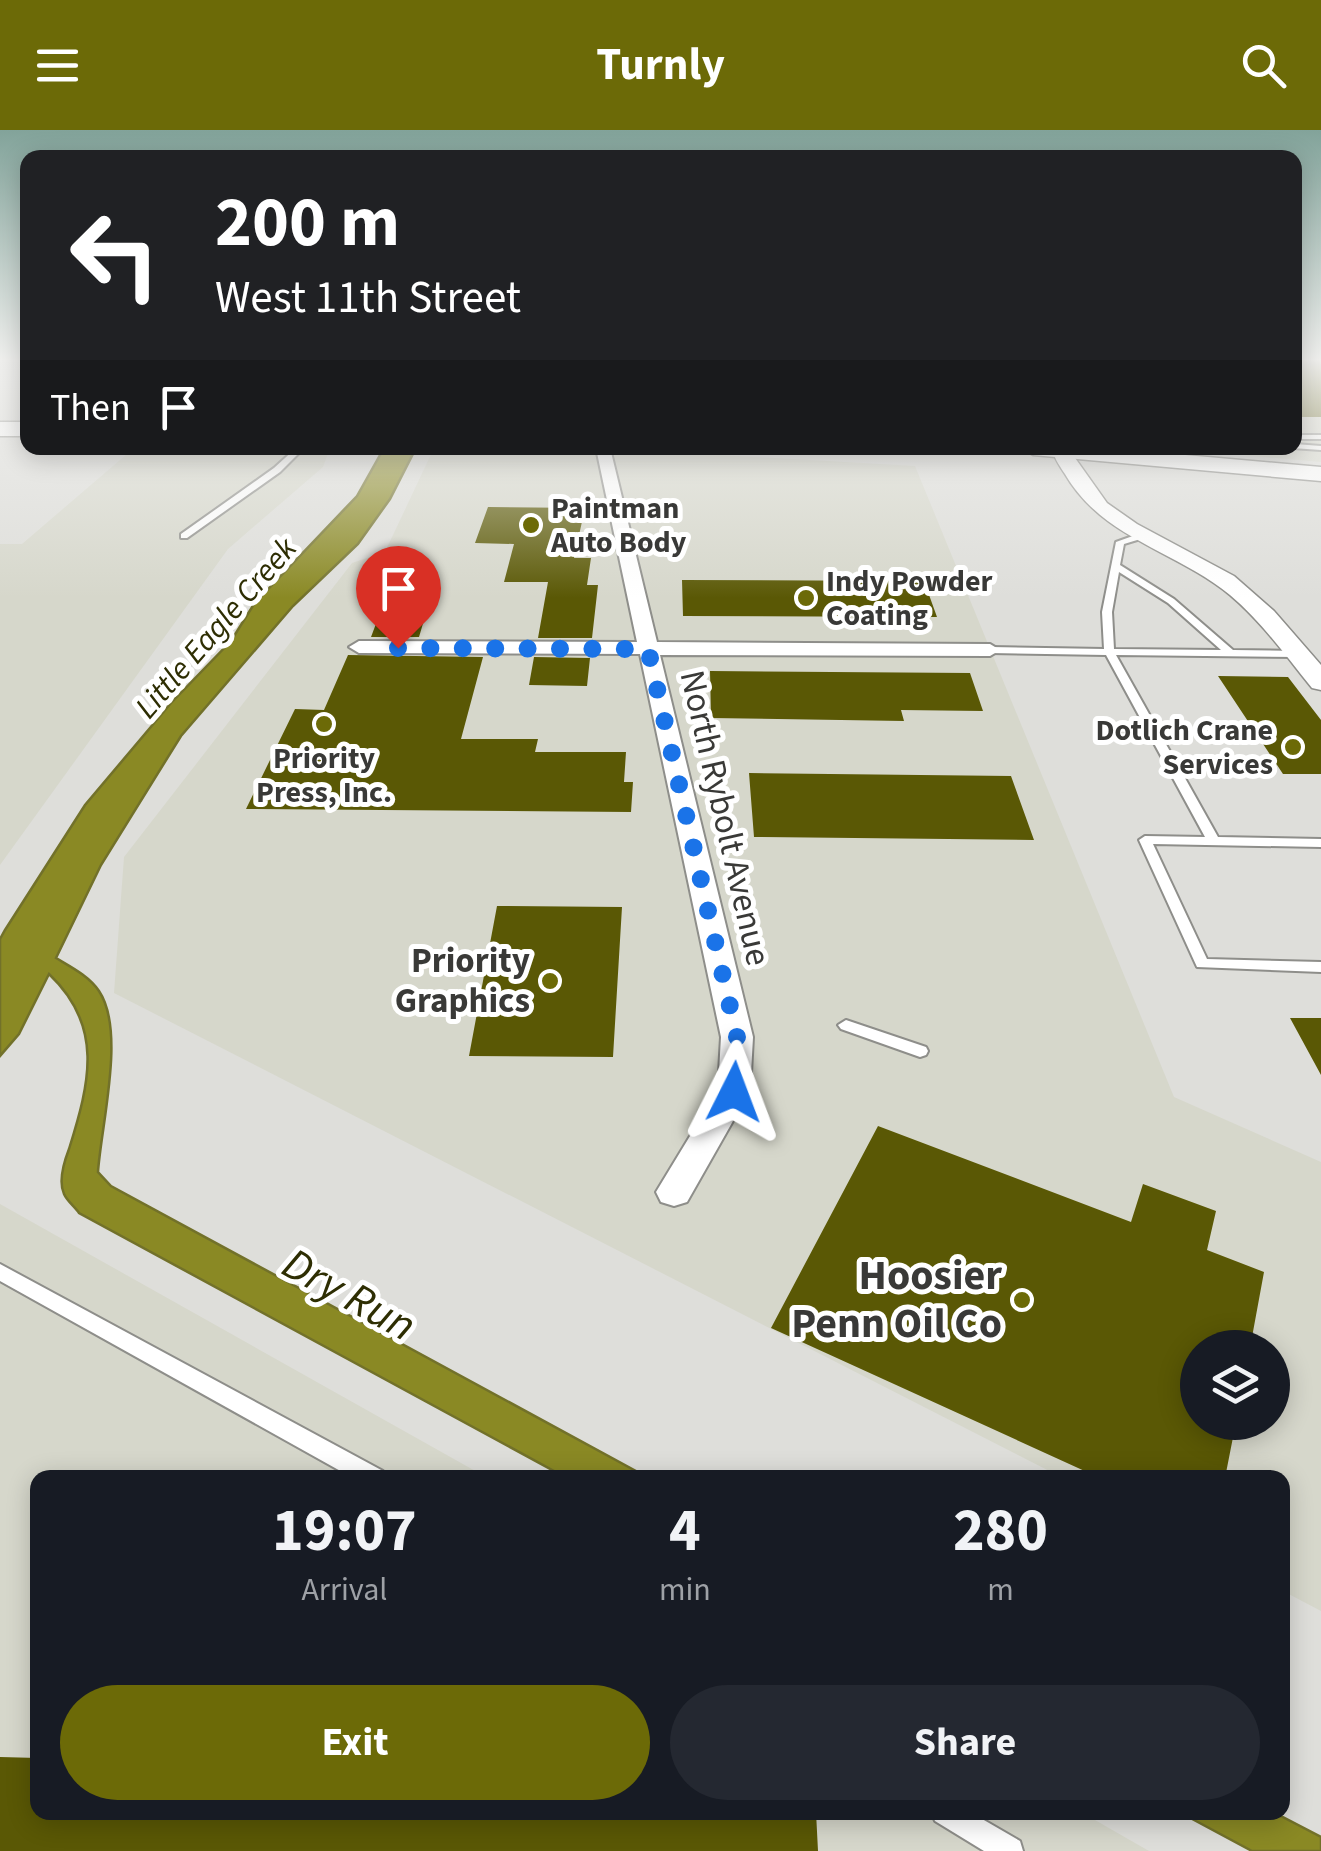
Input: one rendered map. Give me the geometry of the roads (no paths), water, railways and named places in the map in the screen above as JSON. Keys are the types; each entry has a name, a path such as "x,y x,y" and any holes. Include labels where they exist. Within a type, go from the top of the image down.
{"main road":[{"path":"1122,455 1321,474"}],"street":[{"name":"North Rybolt Avenue","path":"605,455 737,1037 734,1092 674,1192"},
{"path":"1063,455 1096,504 1242,593 1321,682"},
{"path":"359,647 990,650"}],"lane":[{"path":"184,536 293,455"},
{"path":"1144,535 1120,542 1107,612 1109,652 1214,841"},
{"path":"1116,566 1171,601 1230,653"},
{"path":"990,650 1298,654"},
{"path":"1321,843 1144,840 1202,964 1321,967"},
{"path":"846,1025 920,1051"},
{"path":"0,1272 360,1470"},
{"path":"958,1820 1010,1851"}],"place":[{"name":"Paintman Auto Body","path":"531,525"},
{"name":"Indy Powder Coating","path":"806,598"},
{"name":"Priority Press, Inc.","path":"324,724"},
{"name":"Dotlich Crane Services","path":"1293,747"},
{"name":"Priority Graphics","path":"550,981"},
{"name":"Hoosier Penn Oil Co","path":"1022,1300"}],"water label":[{"name":"Little Eagle Creek","path":"216,628"},
{"name":"Dry Run","path":"349,1295"}]}
